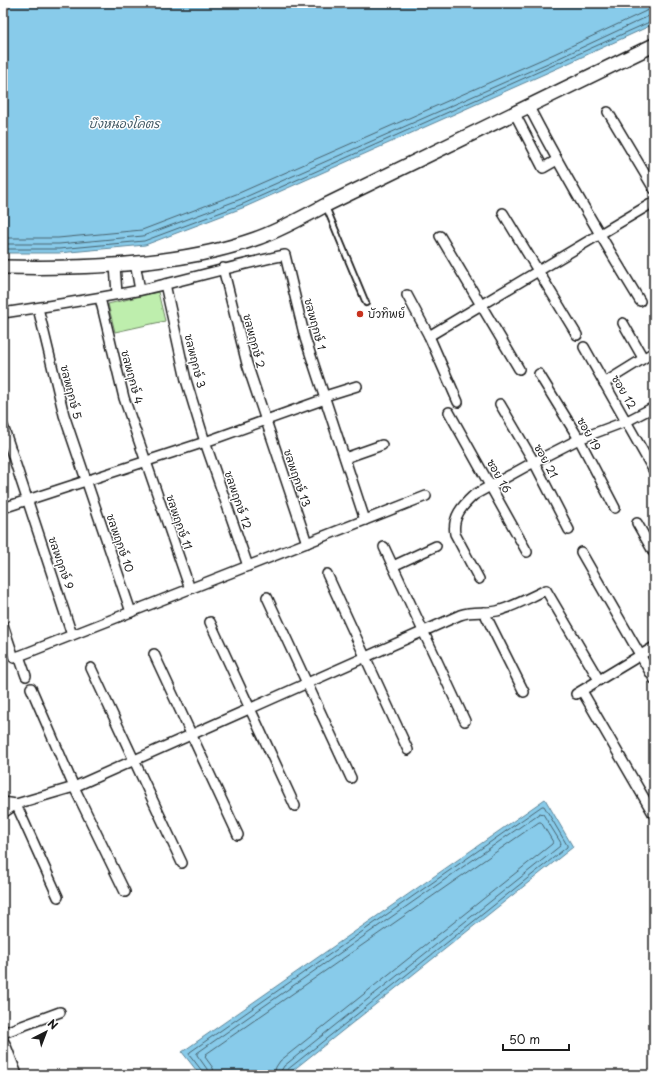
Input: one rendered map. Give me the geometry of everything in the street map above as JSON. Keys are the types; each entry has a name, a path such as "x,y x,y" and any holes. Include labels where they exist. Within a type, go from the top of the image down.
{"street":[{"path":"3,267 36,268 134,263 219,250 255,239 288,225 654,45"},
{"path":"529,107 557,160 640,301"},
{"path":"608,112 654,189"},
{"path":"515,114 543,168 557,160"},
{"path":"429,336 654,202"},
{"path":"503,213 577,335"},
{"path":"440,236 480,306 519,369"},
{"name":"ชลพฤกษ์ 1","path":"223,268 285,255 305,338 365,520"},
{"path":"134,263 140,290"},
{"path":"115,265 117,294"},
{"path":"3,313 100,298 140,290 223,268"},
{"name":"ชลพฤกษ์ 2","path":"223,268 247,364 265,420"},
{"name":"ชลพฤกษ์ 3","path":"164,284 186,380 205,442"},
{"path":"407,295 429,336 458,402"},
{"name":"ชลพฤกษ์ 4","path":"100,298 124,398 146,462"},
{"name":"ชลพฤกษ์ 5","path":"38,308 64,415 86,481"},
{"path":"623,323 643,358"},
{"name":"ซอย 12","path":"584,348 654,470"},
{"path":"604,383 654,352"},
{"name":"ซอย 19","path":"539,374 579,439 615,508"},
{"path":"3,508 205,442 357,386"},
{"name":"ซอย 21","path":"500,404 534,462 569,530"},
{"path":"480,579 455,534 455,521 461,508 474,496 534,462 579,439 627,421 654,407"},
{"name":"ซอย 16","path":"449,412 527,552"},
{"name":"ชลพฤกษ์ 13","path":"265,420 306,543"},
{"name":"ชลพฤกษ์ 9","path":"3,426 72,635"},
{"name":"ชลพฤกษ์ 12","path":"205,442 248,566"},
{"path":"345,458 382,445"},
{"name":"ชลพฤกษ์ 11","path":"146,462 190,589"},
{"name":"ชลพฤกษ์ 10","path":"86,481 131,612"},
{"path":"16,657 426,496"},
{"path":"637,523 654,553"},
{"path":"393,566 436,546"},
{"path":"384,548 465,721"},
{"path":"582,552 654,680"},
{"path":"327,574 408,750"},
{"path":"3,813 16,804 74,787 307,682 468,612 500,610 546,590 600,680"},
{"path":"266,597 351,778"},
{"path":"484,612 524,692"},
{"path":"210,622 295,806"},
{"path":"3,625 16,657 26,676"},
{"path":"654,647 579,692 654,815"},
{"path":"154,654 238,835"},
{"path":"91,668 182,863"},
{"path":"31,688 74,787 124,892"},
{"path":"3,802 16,804"},
{"path":"16,804 58,897"},
{"path":"3,1033 60,1012"},
{"path":"3,1046 15,1075"}],"lane":[{"path":"326,205 366,303"}],"green space":[{"path":"158,292 165,321 115,332 108,304"}],"water":[{"name":"บึงหนองโคตร","path":"3,3 654,3 654,24 245,207 145,245 59,253 3,253"},
{"path":"545,799 573,847 287,1075 200,1075 182,1052"}],"place":[{"name":"บัวทิพย์","path":"360,314"}]}
